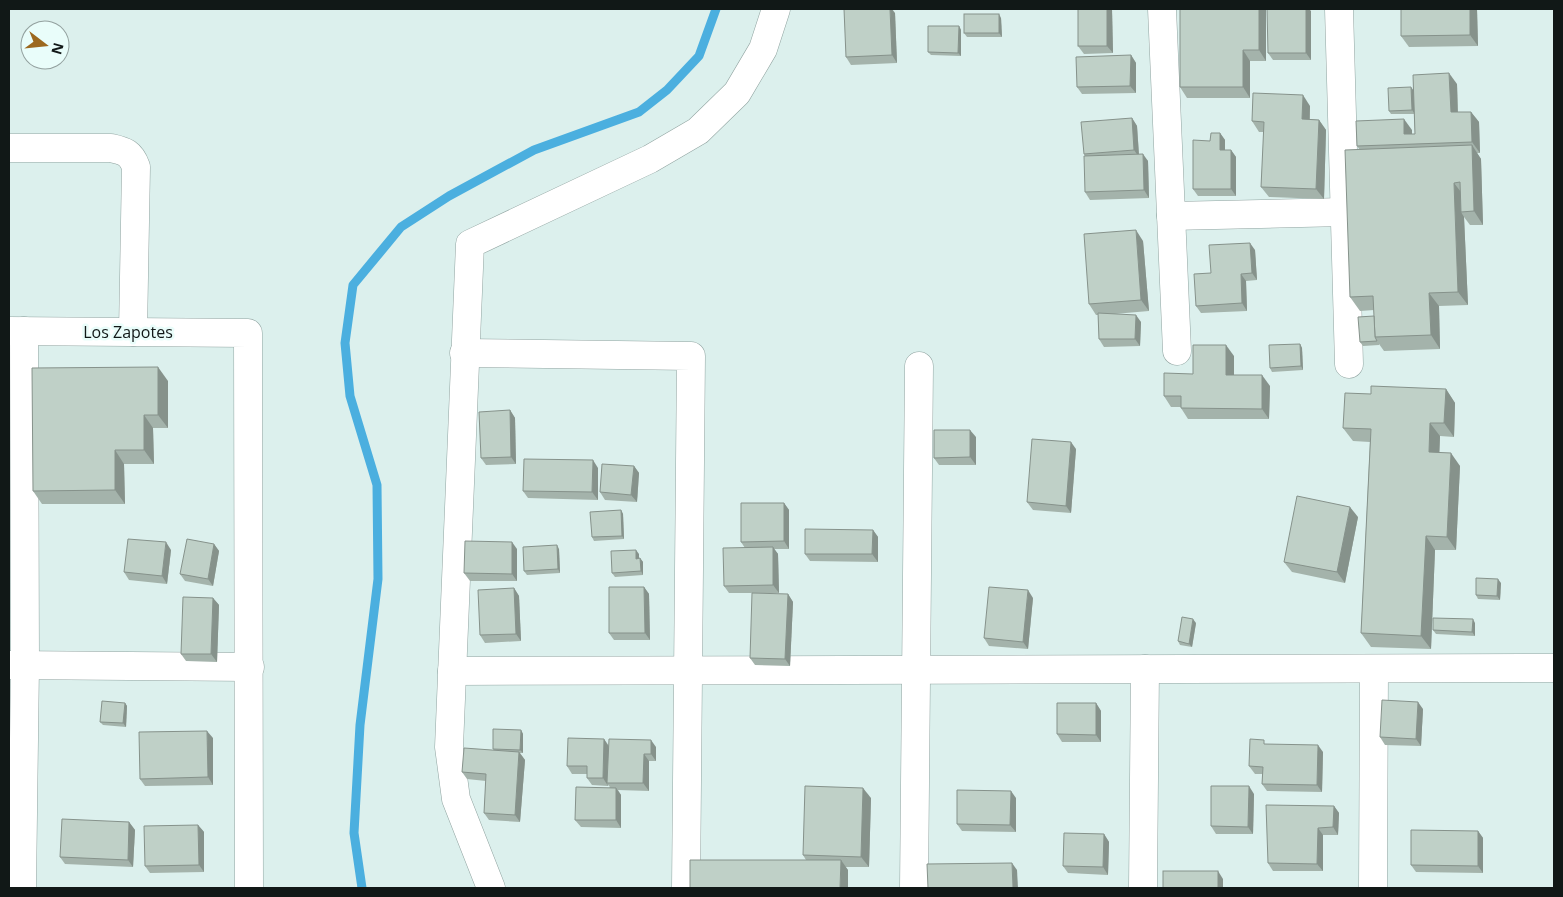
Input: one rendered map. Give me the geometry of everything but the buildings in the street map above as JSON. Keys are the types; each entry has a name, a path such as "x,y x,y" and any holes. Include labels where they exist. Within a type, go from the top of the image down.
{"street":[{"path":"491,888 456,799 449,747 470,244 650,159 698,131 737,93 763,48 776,9"},
{"path":"1162,9 1177,351"},
{"path":"1339,9 1349,364"},
{"path":"9,148 111,148 125,151 133,157 136,167 133,332"},
{"path":"1171,216 1344,212"},
{"path":"16,331 17,665 22,888"},
{"name":"Los Zapotes","path":"16,331 248,332 250,667"},
{"path":"464,353 691,356 686,669 686,888"},
{"path":"914,888 919,366"},
{"path":"17,665 250,667 249,888"},
{"path":"452,671 1554,668"},
{"path":"1143,888 1145,669"},
{"path":"1373,888 1374,669"}],"waterway":[{"path":"362,888 354,833 360,725 378,579 377,485 350,396 345,343 353,285 401,227 449,196 534,150 639,112 667,90 699,56 716,9"}]}
